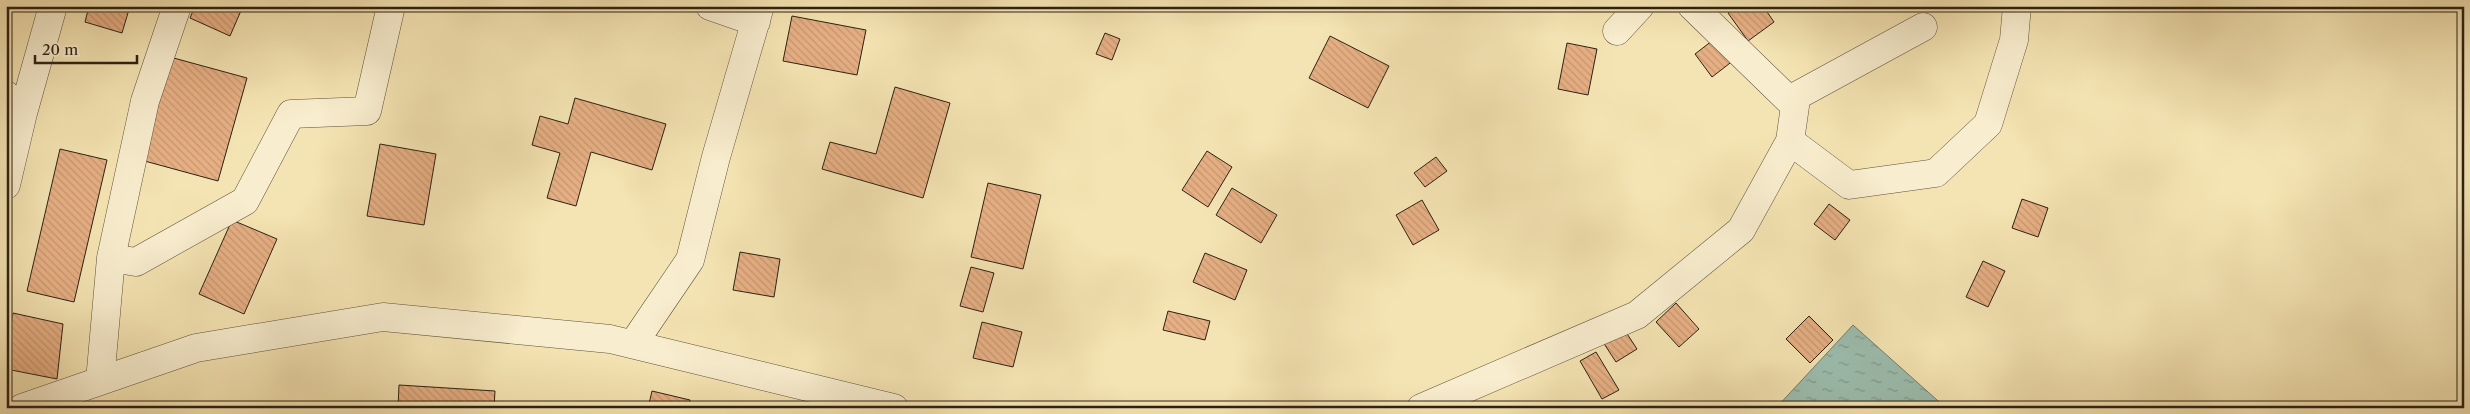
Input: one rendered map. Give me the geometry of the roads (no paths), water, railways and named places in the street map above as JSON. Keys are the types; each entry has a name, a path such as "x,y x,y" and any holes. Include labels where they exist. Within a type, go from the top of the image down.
{"street":[{"path":"6,185 15,104 53,6"},
{"path":"100,381 111,258 145,101 178,6"},
{"path":"111,258 136,262 245,201 291,114 367,111 391,6"},
{"path":"633,344 690,260 716,157 758,14 710,6"},
{"path":"1617,31 1640,6"},
{"path":"1421,408 1637,315 1741,230 1790,141 1795,106 1692,6"},
{"path":"1790,141 1848,185 1936,173 1988,124 2014,40 2017,6"},
{"path":"1789,100 1923,27"},
{"path":"22,408 196,348 383,317 610,339 894,408"}],"water":[{"path":"1853,325 1946,408 1776,408"}]}
